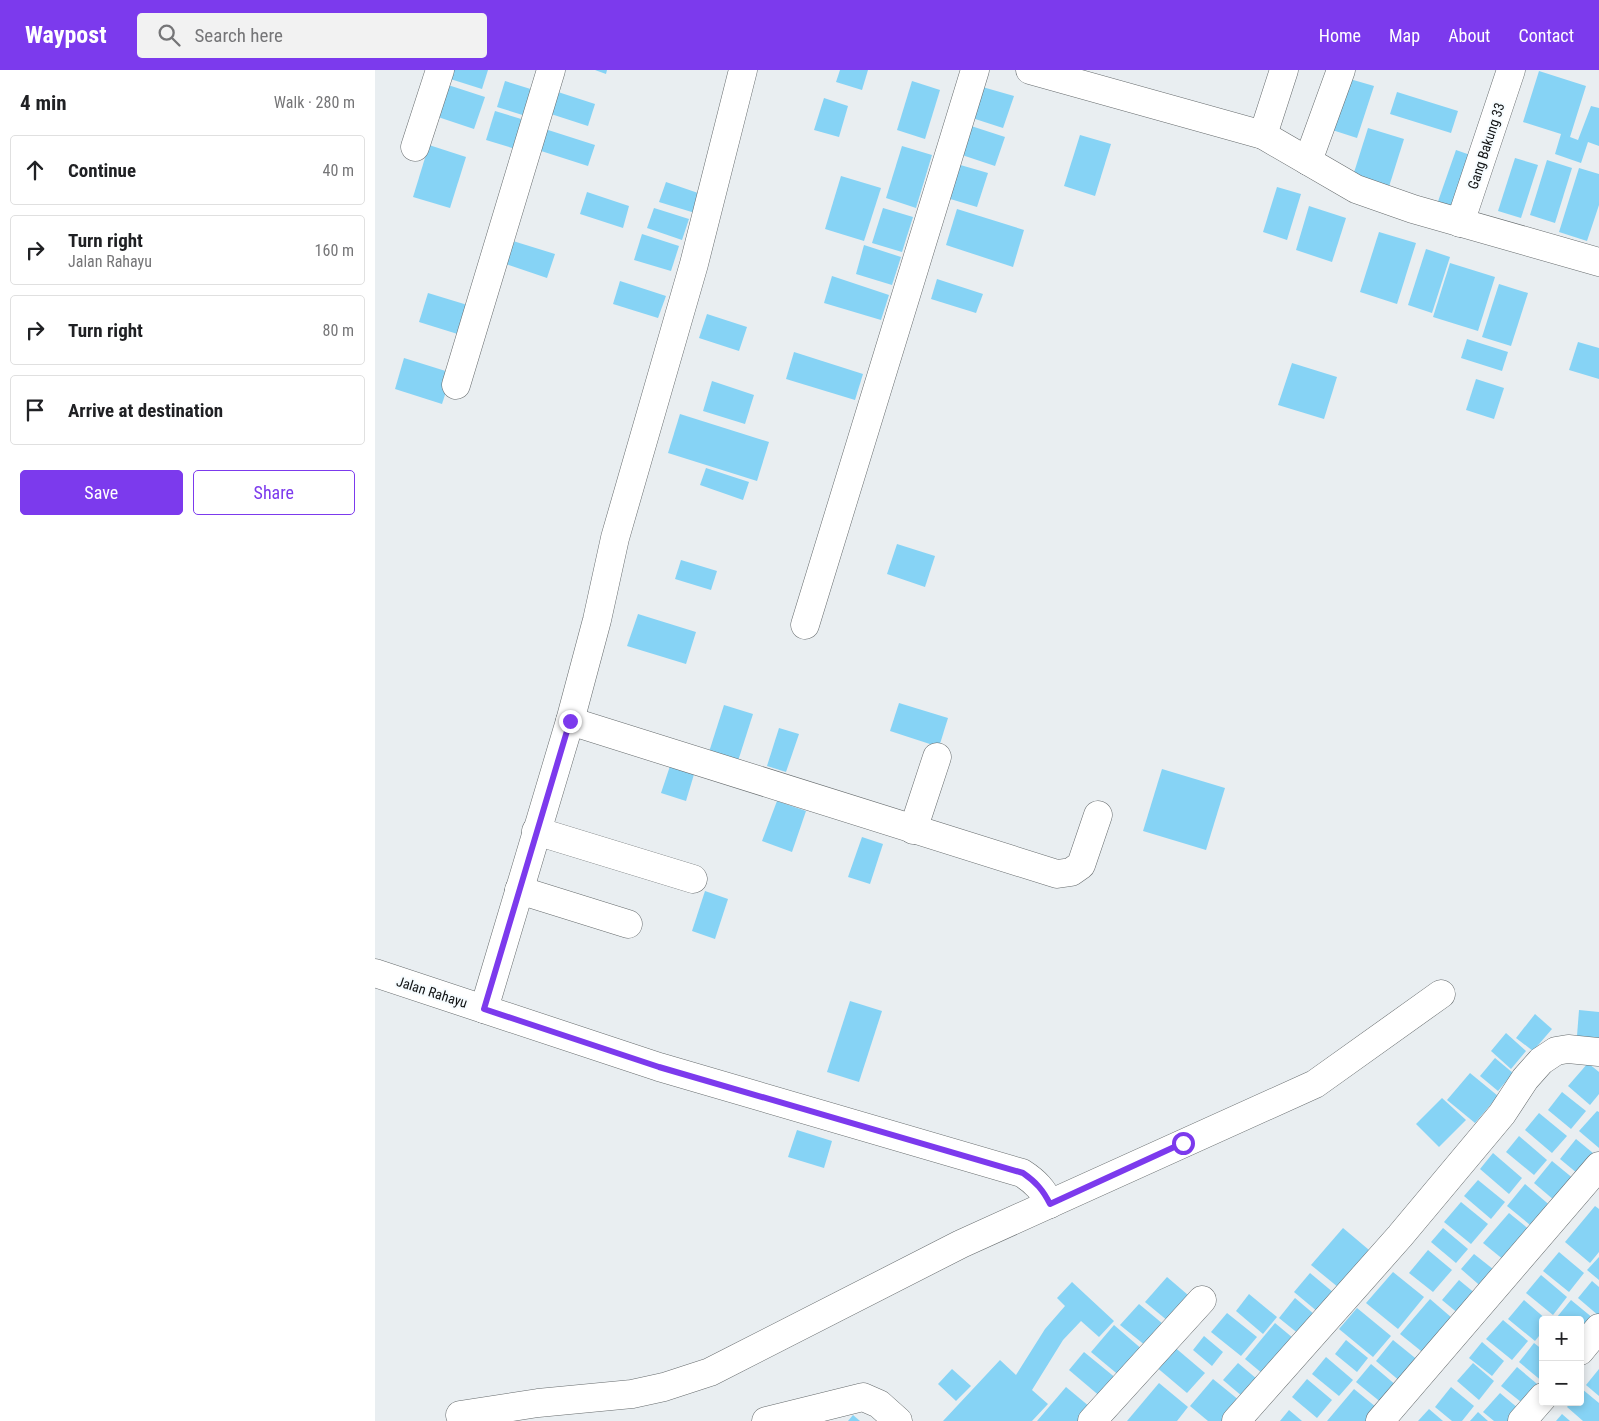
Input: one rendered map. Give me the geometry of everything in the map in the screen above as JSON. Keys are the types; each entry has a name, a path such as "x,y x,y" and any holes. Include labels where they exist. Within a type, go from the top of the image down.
{"street":[{"path":"415,147 440,70"},
{"path":"456,385 551,70"},
{"path":"484,1009 570,721 597,620 615,538 694,264 743,70"},
{"path":"805,625 975,70"},
{"path":"1031,70 1263,135 1356,189 1461,223 1598,259"},
{"path":"1263,135 1284,70"},
{"path":"1308,161 1341,70"},
{"name":"Gang Bakung 33","path":"1461,223 1511,70"},
{"path":"570,721 1057,874 1071,872 1081,865 1098,815"},
{"path":"913,830 937,757"},
{"path":"536,831 693,879"},
{"path":"519,890 628,924"},
{"name":"Jalan Rahayu","path":"375,973 659,1067 1023,1173 1035,1181 1044,1191 1050,1204"},
{"path":"460,1415 538,1403 633,1394 710,1372 961,1244 1315,1084 1441,994"},
{"path":"1236,1421 1406,1229 1502,1114 1525,1079 1541,1061 1556,1051 1568,1049 1599,1052"},
{"path":"1380,1421 1599,1166"},
{"path":"1092,1421 1203,1300"},
{"path":"1584,1346 1599,1328"},
{"path":"766,1421 863,1397 879,1404 899,1421"},
{"path":"830,1421 848,1400"},
{"path":"1522,1421 1539,1402"}],"building":[{"path":"446,70 488,70 482,89 444,77"},
{"path":"595,70 607,70 606,74"},
{"path":"840,70 868,70 862,90 836,82"},
{"path":"1539,71 1586,86 1570,137 1578,140 1591,106 1599,108 1599,146 1588,142 1581,163 1555,154 1561,134 1523,122"},
{"path":"1343,77 1374,86 1357,138 1326,128"},
{"path":"505,81 537,91 529,117 497,107"},
{"path":"912,81 940,90 925,139 897,130"},
{"path":"445,84 485,97 474,129 435,116"},
{"path":"979,86 1014,96 1003,128 969,117"},
{"path":"558,92 595,104 588,126 551,114"},
{"path":"1397,92 1458,111 1451,133 1390,114"},
{"path":"824,98 848,106 839,137 814,130"},
{"path":"495,111 531,122 522,151 486,140"},
{"path":"968,125 1005,137 995,166 959,154"},
{"path":"1368,128 1404,139 1387,193 1351,182"},
{"path":"545,129 595,145 588,166 538,150"},
{"path":"1080,135 1111,144 1095,196 1064,186"},
{"path":"429,145 466,157 450,208 413,197"},
{"path":"902,146 932,155 916,208 886,198"},
{"path":"1456,150 1476,157 1456,217 1435,210"},
{"path":"1515,158 1538,165 1521,218 1498,211"},
{"path":"1547,160 1572,168 1555,223 1530,215"},
{"path":"957,164 988,173 977,207 947,198"},
{"path":"1579,168 1599,174 1599,205 1587,241 1559,232"},
{"path":"841,176 881,188 864,241 825,229"},
{"path":"666,182 701,194 695,213 659,202"},
{"path":"1277,187 1301,194 1287,240 1263,232"},
{"path":"587,192 629,206 623,228 580,214"},
{"path":"1309,206 1346,218 1332,262 1296,250"},
{"path":"654,208 689,219 682,240 647,228"},
{"path":"883,208 913,217 902,252 872,243"},
{"path":"957,209 1024,230 1013,267 946,245"},
{"path":"1379,232 1416,243 1397,304 1360,292"},
{"path":"642,234 679,246 671,271 634,260"},
{"path":"513,241 555,254 547,278 506,264"},
{"path":"864,245 901,257 892,285 856,274"},
{"path":"1426,249 1450,257 1432,313 1408,305"},
{"path":"1450,263 1495,277 1478,331 1433,317"},
{"path":"832,276 889,295 881,320 824,303"},
{"path":"937,279 983,294 976,313 931,299"},
{"path":"620,281 666,296 658,318 613,304"},
{"path":"1499,284 1528,293 1511,346 1482,337"},
{"path":"428,293 474,307 464,336 419,322"},
{"path":"707,314 747,327 739,351 699,338"},
{"path":"1467,339 1508,352 1502,371 1461,358"},
{"path":"1578,342 1599,348 1599,379 1569,370"},
{"path":"794,352 863,374 855,400 786,379"},
{"path":"404,358 452,373 442,404 395,389"},
{"path":"1292,363 1337,377 1324,419 1278,405"},
{"path":"1476,379 1504,388 1494,419 1466,410"},
{"path":"712,381 754,395 745,424 703,411"},
{"path":"680,414 769,442 757,481 668,453"},
{"path":"706,468 749,482 743,500 700,485"},
{"path":"897,544 935,556 925,587 887,574"},
{"path":"681,560 717,571 711,590 675,579"},
{"path":"638,614 696,632 686,664 627,646"},
{"path":"899,703 948,718 939,747 890,731"},
{"path":"724,705 753,714 738,761 709,752"},
{"path":"779,728 799,734 786,772 767,766"},
{"path":"671,763 695,771 686,801 661,793"},
{"path":"1162,769 1225,788 1206,850 1143,831"},
{"path":"777,801 806,811 792,852 762,841"},
{"path":"862,837 883,844 870,884 848,877"},
{"path":"705,891 728,899 715,939 692,931"},
{"path":"850,1001 882,1011 859,1082 827,1072"},
{"path":"1579,1010 1599,1012 1599,1038 1577,1036"},
{"path":"1535,1014 1552,1029 1533,1051 1516,1038"},
{"path":"1506,1033 1526,1051 1511,1069 1491,1051"},
{"path":"1495,1058 1513,1073 1498,1091 1480,1076"},
{"path":"1588,1063 1599,1072 1599,1094 1590,1105 1568,1086"},
{"path":"1470,1073 1498,1096 1475,1123 1447,1100"},
{"path":"1562,1092 1586,1111 1571,1129 1548,1110"},
{"path":"1442,1098 1466,1120 1439,1147 1416,1124"},
{"path":"1597,1111 1599,1112 1599,1148 1579,1131"},
{"path":"1539,1113 1567,1136 1552,1153 1525,1130"},
{"path":"797,1130 832,1141 824,1168 788,1157"},
{"path":"1519,1136 1547,1160 1534,1175 1506,1152"},
{"path":"1576,1139 1599,1158 1583,1178 1560,1159"},
{"path":"1493,1153 1522,1178 1509,1194 1480,1169"},
{"path":"1552,1161 1580,1184 1561,1206 1534,1183"},
{"path":"1478,1180 1505,1202 1491,1219 1464,1196"},
{"path":"1525,1184 1553,1208 1535,1229 1507,1206"},
{"path":"1461,1202 1488,1224 1471,1244 1444,1222"},
{"path":"1595,1206 1599,1209 1599,1252 1590,1263 1565,1242"},
{"path":"1509,1213 1536,1235 1510,1265 1483,1243"},
{"path":"1343,1228 1375,1255 1344,1292 1311,1265"},
{"path":"1443,1228 1468,1249 1456,1263 1431,1242"},
{"path":"1428,1250 1452,1270 1433,1292 1409,1273"},
{"path":"1559,1252 1584,1273 1569,1292 1543,1271"},
{"path":"1474,1254 1498,1273 1485,1290 1461,1269"},
{"path":"1599,1257 1599,1280 1587,1270"},
{"path":"1393,1272 1424,1297 1398,1329 1366,1303"},
{"path":"1310,1273 1340,1298 1324,1317 1294,1292"},
{"path":"1541,1275 1567,1297 1553,1315 1526,1293"},
{"path":"1167,1277 1195,1301 1174,1326 1145,1302"},
{"path":"1459,1280 1482,1299 1465,1319 1442,1300"},
{"path":"1592,1281 1599,1287 1599,1316 1578,1298"},
{"path":"1072,1282 1114,1321 1099,1337 1081,1321 1063,1340 1032,1390 1048,1404 1032,1421 943,1421 1000,1360 1016,1375 1045,1329 1065,1306 1057,1298"},
{"path":"1249,1294 1277,1317 1263,1334 1236,1311"},
{"path":"1295,1298 1321,1320 1305,1339 1279,1318"},
{"path":"1430,1299 1459,1324 1431,1359 1400,1334"},
{"path":"1524,1300 1542,1316 1539,1316 1539,1336 1535,1341 1508,1319"},
{"path":"1571,1300 1599,1323 1584,1334 1584,1316 1558,1316"},
{"path":"1139,1304 1169,1329 1151,1350 1120,1325"},
{"path":"1357,1308 1391,1336 1373,1357 1339,1329"},
{"path":"1227,1313 1257,1337 1241,1356 1211,1332"},
{"path":"1503,1320 1528,1341 1512,1360 1486,1339"},
{"path":"1275,1323 1299,1343 1269,1379 1245,1359"},
{"path":"1114,1325 1144,1351 1121,1377 1091,1352"},
{"path":"1204,1336 1223,1352 1212,1366 1193,1350"},
{"path":"1346,1340 1368,1358 1357,1372 1335,1354"},
{"path":"1393,1340 1425,1366 1407,1387 1376,1361"},
{"path":"1482,1342 1504,1361 1492,1376 1469,1358"},
{"path":"1534,1343 1539,1347 1539,1379 1519,1362"},
{"path":"1172,1345 1205,1373 1187,1393 1155,1366"},
{"path":"1084,1352 1117,1379 1102,1398 1069,1370"},
{"path":"1326,1357 1353,1380 1339,1396 1312,1374"},
{"path":"1238,1363 1264,1385 1249,1402 1223,1380"},
{"path":"1473,1363 1494,1381 1479,1400 1457,1381"},
{"path":"1371,1364 1403,1391 1388,1408 1356,1382"},
{"path":"1517,1367 1539,1385 1539,1391 1526,1406 1501,1386"},
{"path":"952,1369 971,1386 956,1401 938,1384"},
{"path":"1599,1369 1599,1396 1586,1385"},
{"path":"1213,1379 1245,1405 1231,1421 1208,1421 1190,1406"},
{"path":"1307,1379 1332,1400 1317,1418 1292,1397"},
{"path":"1159,1383 1188,1407 1177,1421 1127,1421"},
{"path":"1066,1387 1090,1407 1078,1421 1037,1421"},
{"path":"1451,1387 1474,1406 1462,1421 1452,1421 1435,1407"},
{"path":"1354,1389 1382,1412 1374,1421 1327,1421"},
{"path":"1584,1391 1599,1403 1599,1421 1583,1421 1567,1407 1584,1406"},
{"path":"1500,1393 1525,1414 1519,1421 1494,1421 1483,1412"},
{"path":"1429,1409 1443,1421 1418,1421"},
{"path":"1289,1410 1302,1421 1280,1421"},
{"path":"1478,1412 1488,1421 1470,1421"},
{"path":"1562,1414 1570,1421 1556,1421"},
{"path":"853,1415 860,1421 848,1421"}],"route":[{"path":"570,721 484,1009 659,1067 1023,1173 1035,1181 1044,1191 1050,1204 1183,1143"}]}
